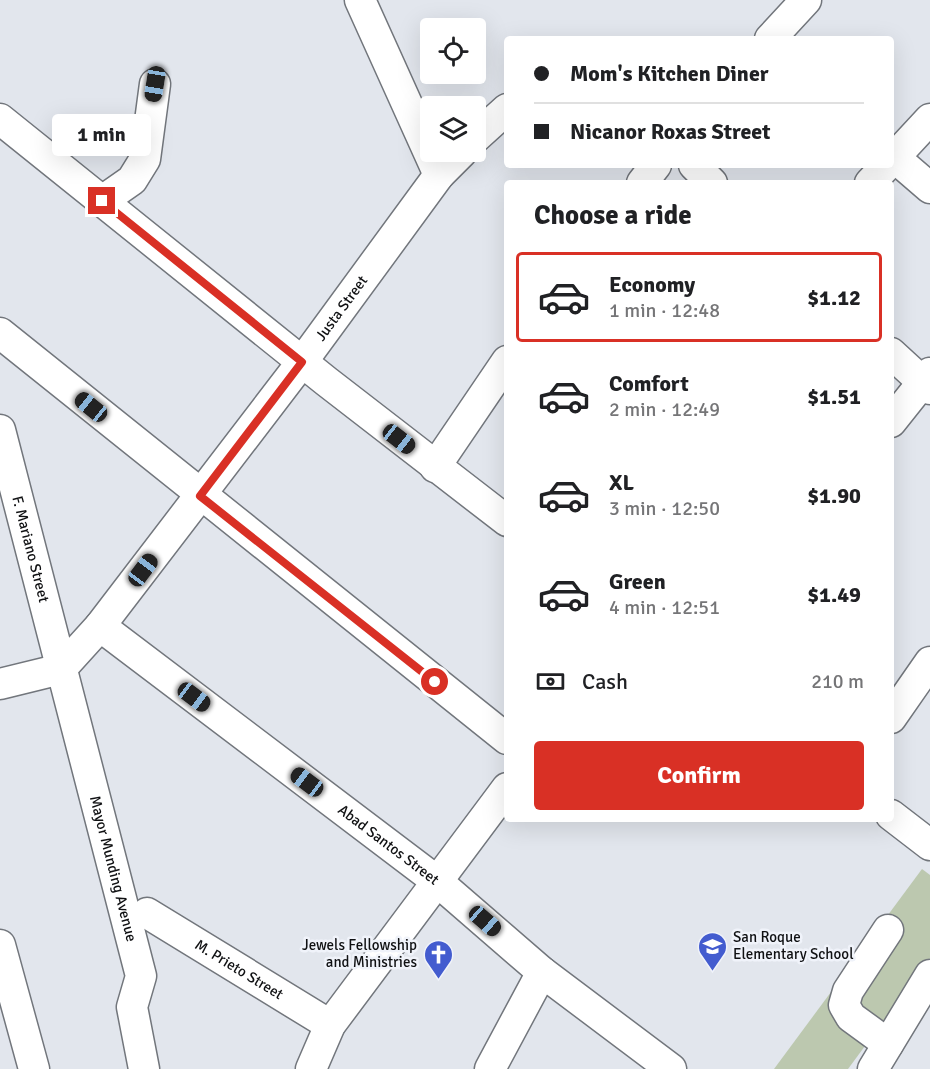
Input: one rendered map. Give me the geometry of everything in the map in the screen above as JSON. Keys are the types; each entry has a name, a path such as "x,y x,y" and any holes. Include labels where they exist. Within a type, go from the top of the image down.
{"street":[{"path":"360,0 439,175"},
{"path":"773,36 806,0"},
{"path":"102,201 132,180 145,159 155,84"},
{"path":"486,128 504,112"},
{"path":"894,158 930,118"},
{"path":"0,119 302,362 504,519"},
{"name":"Justa Street","path":"61,669 100,626 302,362 439,175 452,162"},
{"path":"894,163 930,188"},
{"path":"644,180 654,168"},
{"path":"696,168 709,180"},
{"path":"873,180 884,168"},
{"path":"0,333 200,496 504,737"},
{"path":"894,355 927,381 894,419"},
{"path":"435,467 504,365"},
{"name":"F. Mariano Street","path":"0,430 61,669"},
{"name":"Abad Santos Street","path":"100,626 438,882 542,972 671,1069"},
{"path":"894,714 930,662"},
{"path":"0,684 61,669"},
{"name":"Mayor Munding Avenue","path":"61,669 141,976 132,1007 144,1069"},
{"path":"311,1069 330,1024 504,792"},
{"path":"894,817 930,845"},
{"name":"M. Prieto Street","path":"147,913 330,1024"},
{"path":"888,930 848,990 844,1005 851,1017 888,1044"},
{"path":"0,945 7,1003 34,1069"},
{"path":"490,1069 542,972"},
{"path":"873,1069 930,975"}],"green space":[{"path":"922,869 930,875 930,958 848,1069 774,1069"}],"place":[{"name":"San Roque Elementary School","path":"712,972"},
{"name":"Jewels Fellowship and Ministries","path":"438,980"}],"route":[{"path":"102,201 302,362 200,496 435,682"}]}
